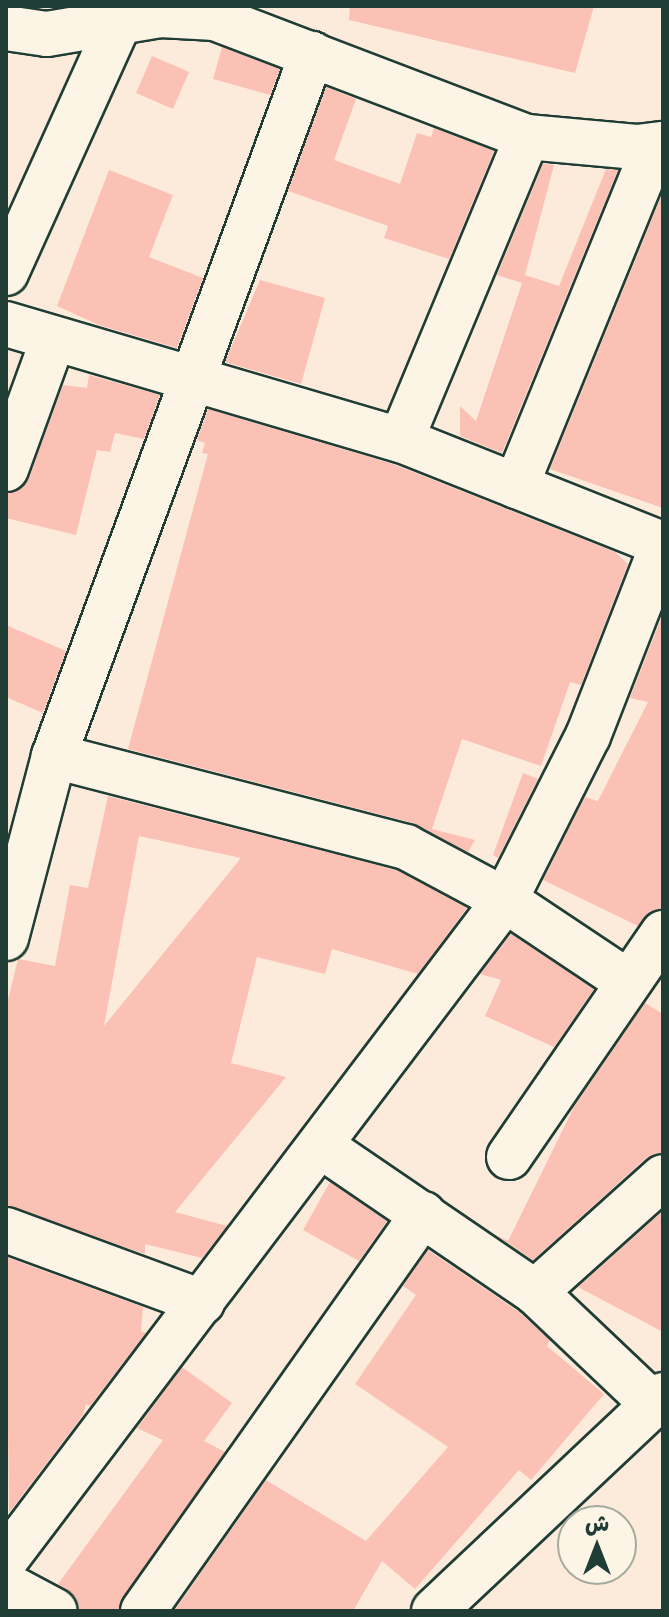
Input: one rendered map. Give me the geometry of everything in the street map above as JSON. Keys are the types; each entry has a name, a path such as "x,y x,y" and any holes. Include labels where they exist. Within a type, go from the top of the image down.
{"street":[{"path":"6,28 47,34 160,15 215,18 527,137 659,144 516,486"},
{"path":"10,255 120,20"},
{"path":"6,938 54,756 197,376 312,54"},
{"path":"401,440 527,137"},
{"path":"6,324 53,340 197,376 401,440 663,544 588,736 505,900 6,1559"},
{"path":"6,469 53,340"},
{"path":"54,756 406,847 505,900 628,982"},
{"path":"509,1157 663,933"},
{"path":"321,1146 535,1292 658,1399 434,1611"},
{"path":"535,1292 663,1177"},
{"path":"143,1611 423,1214"},
{"path":"6,1230 202,1302"},
{"path":"6,1585 55,1611"}],"building":[{"path":"350,6 594,6 575,73 349,20"},
{"path":"222,47 280,69 270,95 213,79"},
{"path":"152,56 189,72 173,109 136,93"},
{"path":"326,87 356,99 334,160 400,184 417,133 431,137 434,128 494,151 449,259 384,238 388,226 288,191"},
{"path":"543,164 554,165 525,275 559,286 606,169 618,170 502,453 460,436 460,406 476,421 522,283 497,275"},
{"path":"109,170 173,195 149,257 203,278 177,348 99,325 57,306"},
{"path":"663,192 663,508 550,469"},
{"path":"260,280 325,298 301,384 225,362"},
{"path":"89,375 160,395 144,439 115,433 110,452 97,450 76,535 6,518 6,493 21,489 29,478 63,385 87,388"},
{"path":"208,409 393,464 615,552 628,564 581,685 570,682 541,766 462,739 432,829 475,840 468,852 413,823 128,749 208,454 202,453 205,443 197,440"},
{"path":"663,613 663,908 652,911 638,926 543,880 585,797 598,801 648,702 630,698"},
{"path":"6,625 66,651 43,713 6,697"},
{"path":"523,773 538,779 498,858 493,855"},
{"path":"108,796 397,870 467,908 418,974 332,949 325,974 257,957 231,1063 286,1077 175,1212 227,1226 202,1258 145,1244 145,1254 6,1206 6,1008 18,959 55,966 70,885 88,888","holes":["139,836 241,858 104,1026"]},
{"path":"511,934 594,989 554,1047 485,1016 501,980 480,974"},
{"path":"645,1003 663,1014 663,1153 646,1158 533,1260 496,1235 508,1241 575,1105"},
{"path":"330,1182 387,1221 359,1261 303,1230"},
{"path":"663,1211 663,1332 578,1287"},
{"path":"428,1250 519,1312 550,1340 547,1346 604,1394 531,1480 519,1470 415,1589 382,1561 353,1611 174,1611 266,1480 366,1541 448,1447 355,1384 416,1295 403,1286"},
{"path":"6,1257 143,1307 141,1331 146,1333 90,1406 86,1404 83,1415 9,1513"},
{"path":"182,1367 232,1403 204,1441 225,1452 123,1597 118,1611 80,1611 76,1597 58,1584 163,1440 137,1428"}]}
